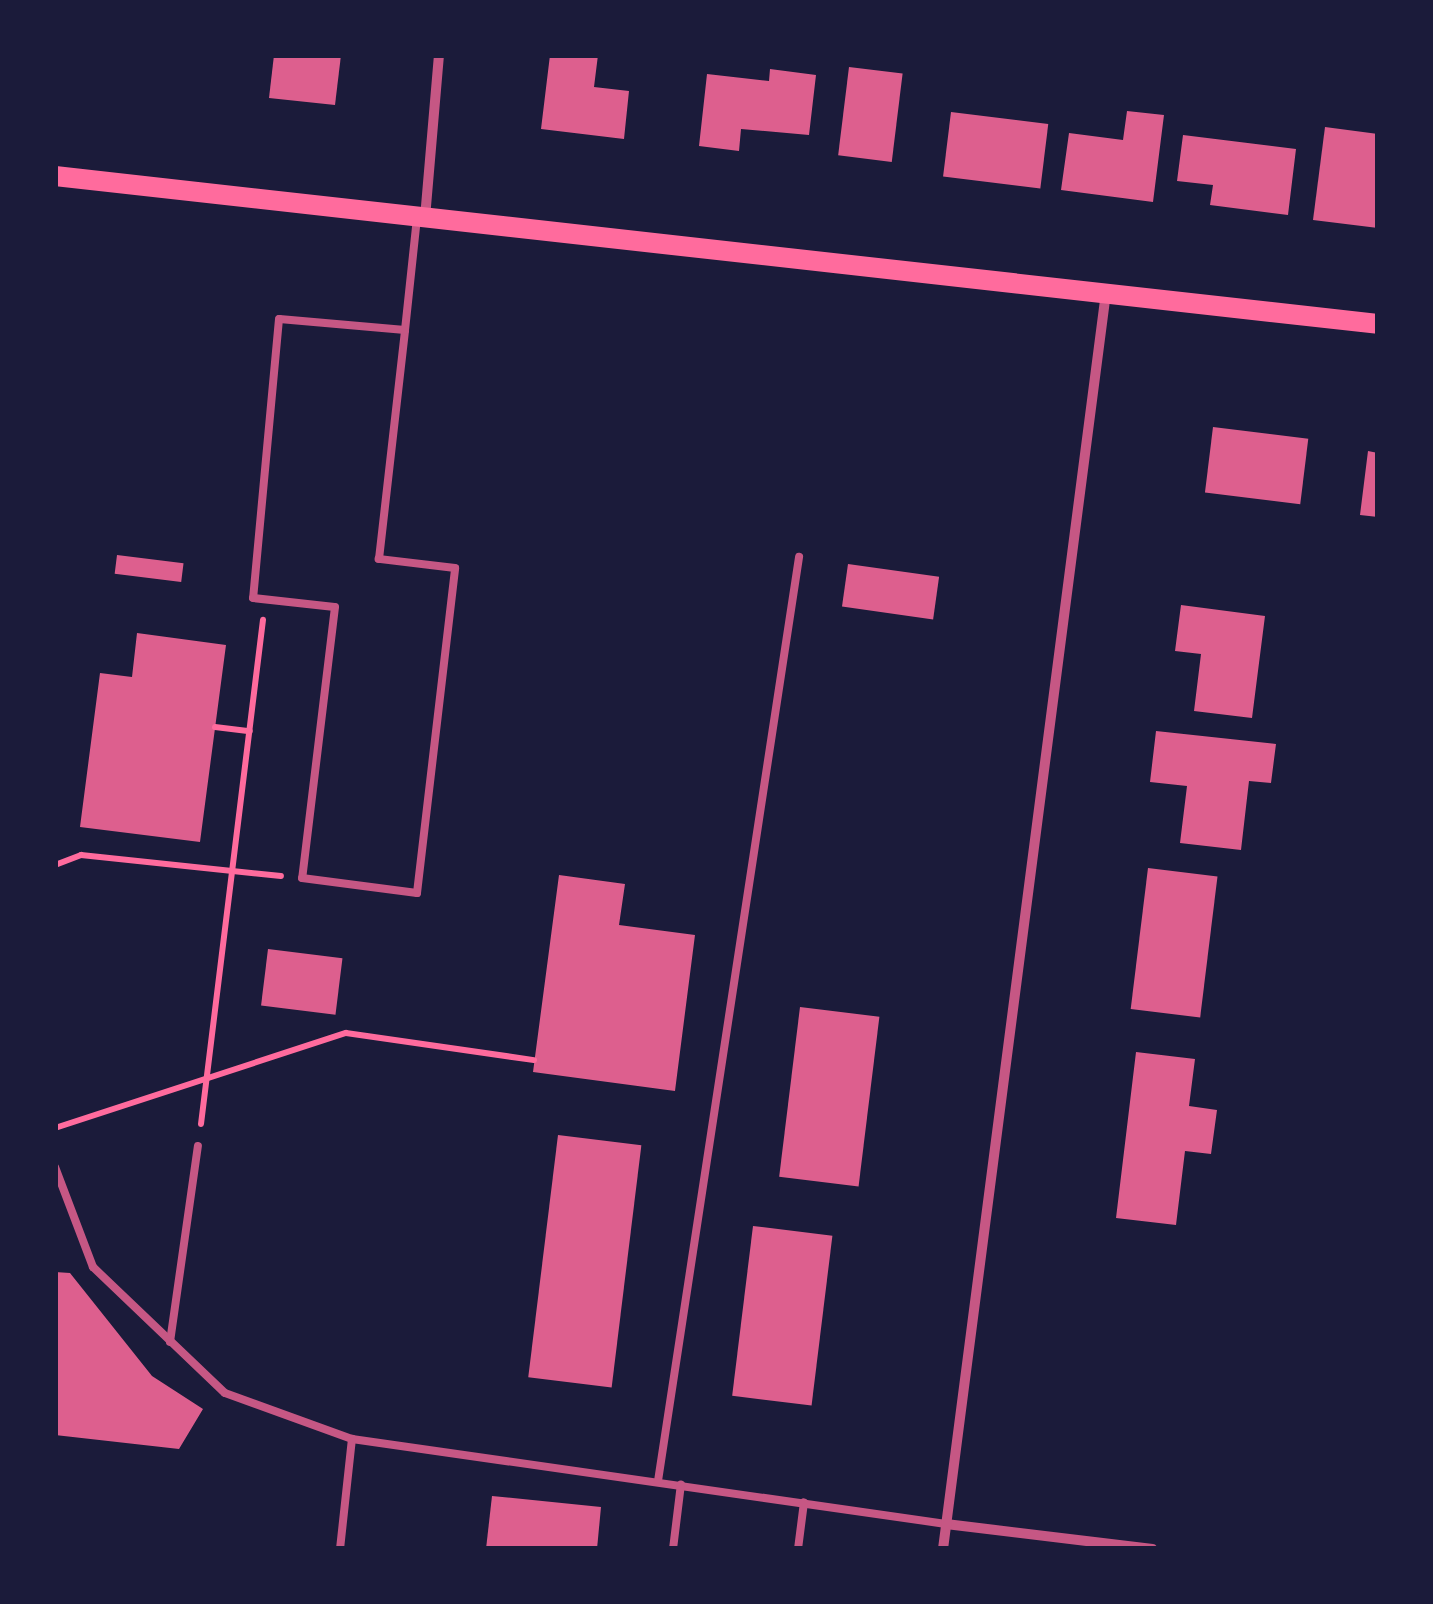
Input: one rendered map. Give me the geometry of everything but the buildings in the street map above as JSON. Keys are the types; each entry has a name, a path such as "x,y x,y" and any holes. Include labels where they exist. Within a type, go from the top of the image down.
{"main road":[{"path":"55,176 1378,324"}],"street":[{"path":"421,218 439,55"},
{"path":"943,1549 1106,292"},
{"path":"946,1524 1152,1549"}],"lane":[{"path":"405,330 280,319 252,598 334,606 302,878 417,892 454,568 379,559 421,218"},
{"path":"658,1482 799,557"},
{"path":"170,1342 198,1146"},
{"path":"55,1167 93,1267 224,1394 352,1439 946,1524"},
{"path":"340,1549 352,1439"},
{"path":"673,1549 682,1484"},
{"path":"798,1549 804,1502"}],"path":[{"path":"198,1146 266,600"},
{"path":"215,727 250,731"},
{"path":"55,865 82,856 302,878"},
{"path":"55,1128 346,1034 534,1060"}]}
